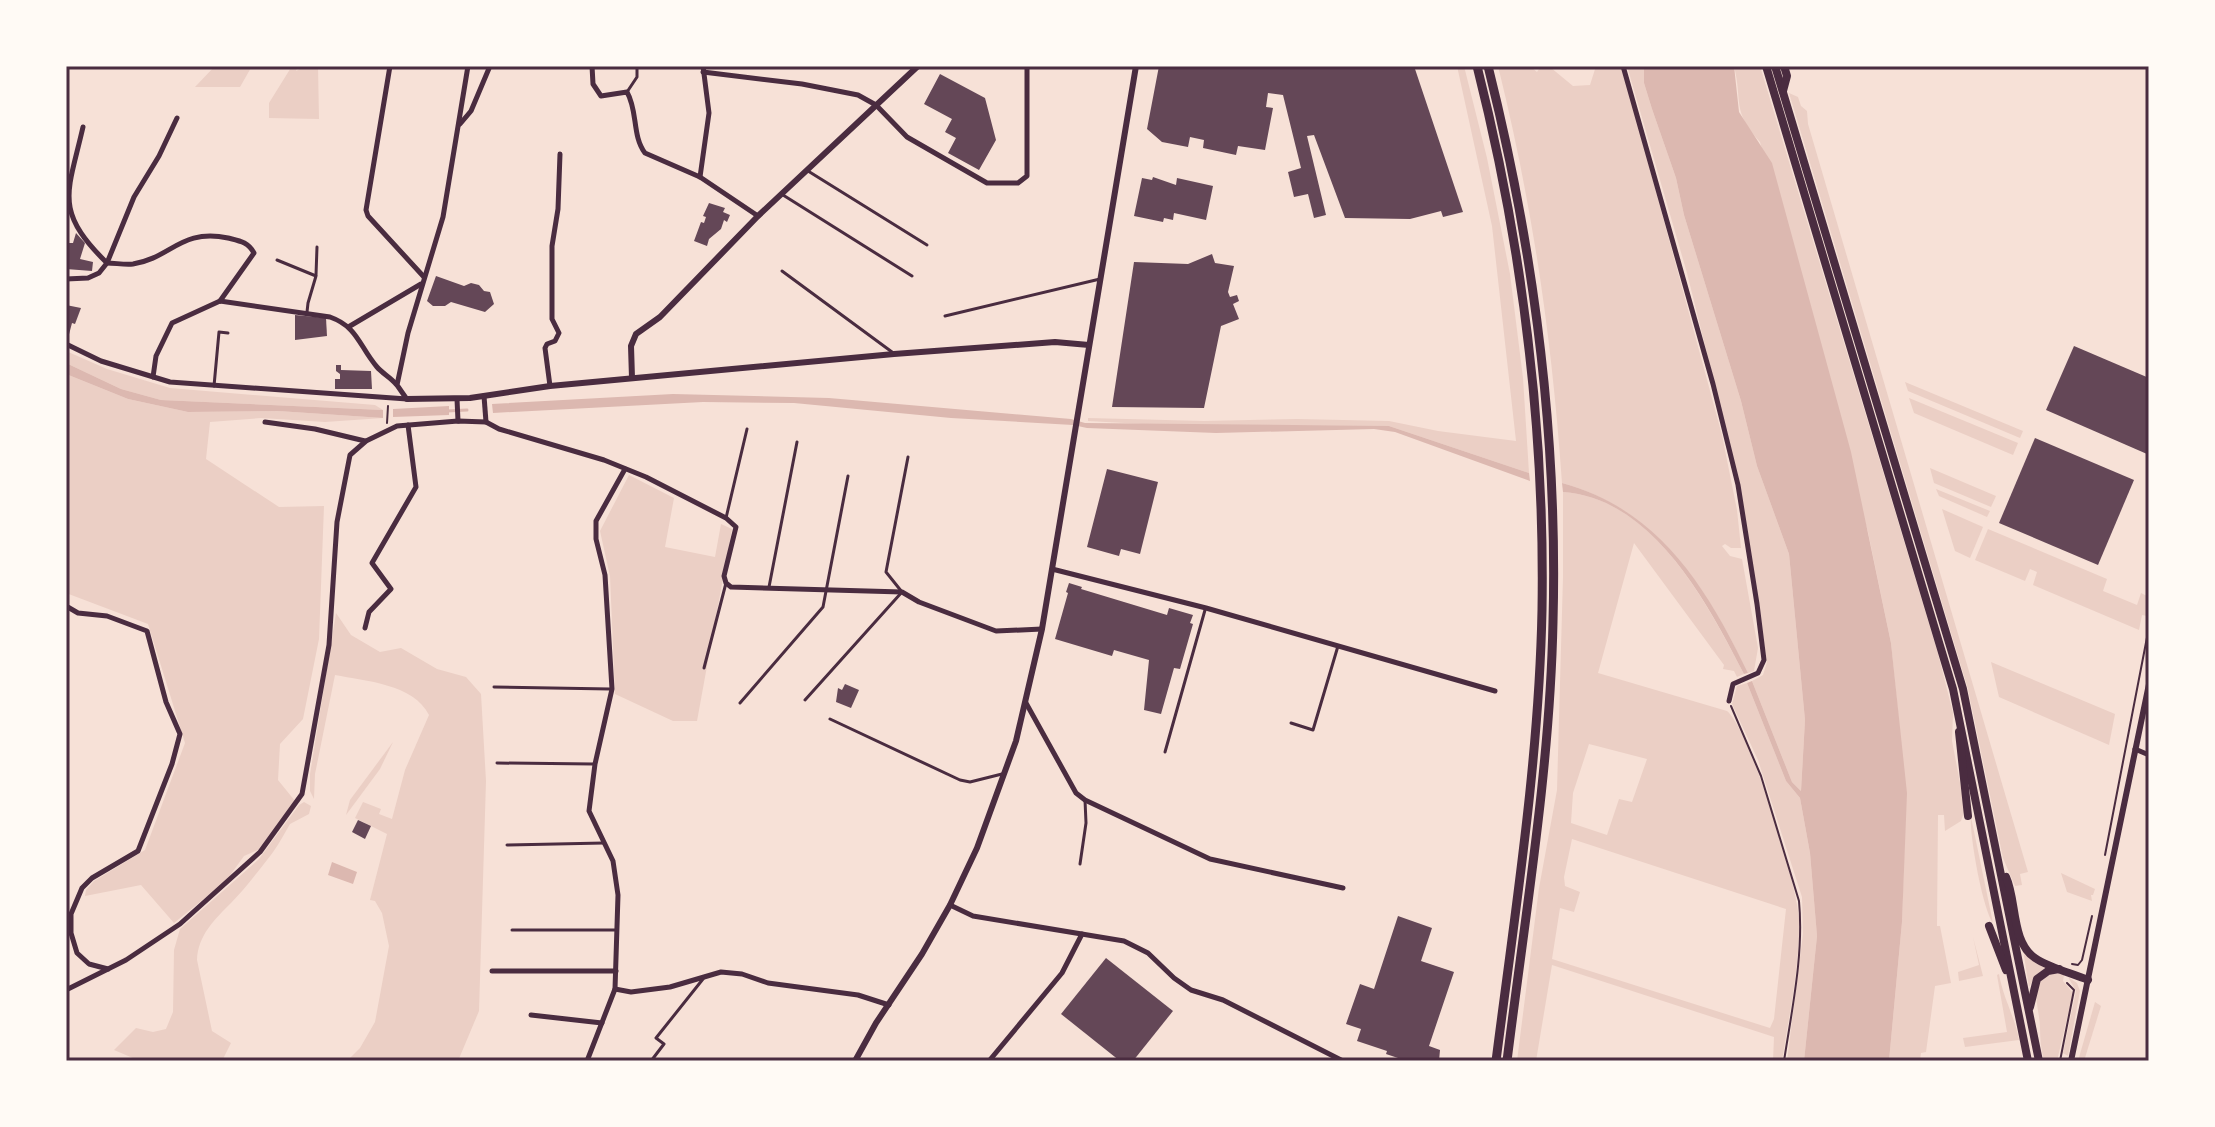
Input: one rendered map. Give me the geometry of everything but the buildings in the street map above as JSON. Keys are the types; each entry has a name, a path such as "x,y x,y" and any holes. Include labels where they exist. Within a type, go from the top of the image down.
{"highway":[{"path":"1477,66 1518,265 1530,358 1541,490 1542,611 1537,704 1496,1061"},
{"path":"1488,66 1528,249 1543,371 1552,494 1553,625 1547,725 1507,1061"},
{"path":"1766,66 1959,711 2028,1061"},
{"path":"1775,66 1963,689 2039,1061"},
{"path":"1783,92 1787,76 1784,66"},
{"path":"1959,711 1959,748 1968,816"},
{"path":"2000,866 2011,888 2025,948 2034,958 2088,980"},
{"path":"1989,926 2016,1000"},
{"path":"2029,1016 2037,979 2048,971 2065,970"}],"street":[{"path":"390,66 366,210 423,281"},
{"path":"397,385 408,333 443,217 468,66"},
{"path":"460,124 471,111 490,66"},
{"path":"592,66 593,84 601,96 627,92 632,101 640,146 645,153 700,177 758,216"},
{"path":"632,378 631,346 636,334 660,317 758,216 918,66"},
{"path":"700,177 709,113 703,69 858,95 876,105 907,137 987,183 1018,183 1025,179 1028,171 1027,66"},
{"path":"855,1061 950,905 977,848 1006,774 1042,629 1136,66"},
{"path":"1623,66 1713,384 1738,485 1764,655 1762,668 1756,675 1738,681 1731,688 1729,701"},
{"path":"66,279 88,278 99,273 107,263 134,197 153,168 177,118"},
{"path":"83,127 68,200 78,231 107,263 132,264 151,258 187,238 213,235 240,241 249,245 254,253 220,301 172,323 156,356 153,377"},
{"path":"550,386 545,348 558,338 559,333 552,319 552,246 558,209 560,154"},
{"path":"350,326 423,281"},
{"path":"220,301 330,317 350,326 378,369 397,385 407,399"},
{"path":"66,344 101,361 170,382 457,402 484,400 550,386 894,354 1055,342 1089,345"},
{"path":"484,400 486,422"},
{"path":"457,402 458,418"},
{"path":"66,990 133,956 180,924 260,852 302,794 329,645 337,522 344,478 350,455 366,441 387,430 458,418 486,422 499,429 584,453 625,469 726,518 736,527 724,576 731,587 902,592 919,602 996,631 1042,629"},
{"path":"265,422 366,441"},
{"path":"365,628 369,612 391,589 372,563 416,487 408,425"},
{"path":"587,1061 615,989 616,971 617,874 589,811 595,764 612,689 605,575 596,539 596,521 625,469"},
{"path":"1052,569 1206,608 1495,691"},
{"path":"66,606 78,613 107,616 147,631 166,702 180,734 172,764 138,851 92,878 82,888 71,914 71,933 77,953 89,964 109,969"},
{"path":"2071,1061 2149,684"},
{"path":"1026,703 1076,793 1085,800 1210,859 1343,888"},
{"path":"2134,749 2149,755"},
{"path":"950,905 973,916 1124,941 1148,953 1191,990 1223,1000 1343,1061"},
{"path":"989,1061 1062,973 1082,934"},
{"path":"492,971 616,971"},
{"path":"615,989 631,992 670,987 721,972 742,974 768,983 858,995 889,1005"},
{"path":"531,1015 602,1023"}],"lane":[{"path":"627,92 637,77 637,66"},
{"path":"807,171 927,245"},
{"path":"782,194 912,276"},
{"path":"307,314 316,276 317,247"},
{"path":"277,260 316,276"},
{"path":"782,271 894,354"},
{"path":"945,316 1100,279"},
{"path":"214,386 219,332 228,333"},
{"path":"726,518 747,429"},
{"path":"769,588 797,442"},
{"path":"805,700 902,592 886,572 908,457"},
{"path":"740,703 823,607 848,476"},
{"path":"704,668 726,583"},
{"path":"1165,752 1206,608"},
{"path":"1291,723 1313,730 1338,646"},
{"path":"494,687 612,689"},
{"path":"830,719 960,780 970,782 1006,774"},
{"path":"497,763 595,764"},
{"path":"1080,864 1086,823 1085,800"},
{"path":"507,845 604,843"},
{"path":"512,930 616,930"},
{"path":"651,1061 664,1044 656,1038 703,979"}],"path":[{"path":"387,419 388,403"},
{"path":"2104,861 2149,627"},
{"path":"1729,701 1761,776 1799,901 1798,956 1784,1061"},
{"path":"2060,1061 2074,990 2065,980 2065,970 2081,963 2094,908"}],"shaded area":[{"path":"215,66 252,66 240,87 195,87"},
{"path":"292,66 298,66 296,71 306,66 318,66 319,119 269,118 269,103"},
{"path":"1457,66 1464,66 1487,158 1510,274 1523,378 1529,473 1389,426 1161,425 1088,421 1088,418 1389,421 1516,441 1492,226"},
{"path":"1498,66 1530,66 1537,72 1541,66 1550,67 1573,86 1590,85 1596,66 1622,66 1722,435 1741,548 1722,546 1730,556 1742,559 1758,648 1754,671 1748,673 1715,611 1676,556 1626,512 1596,495 1562,483 1553,377 1539,273"},
{"path":"1627,66 1644,66 1644,83 1676,178 1757,466 1789,554 1805,720 1801,791 1792,782 1752,681 1763,675 1767,662 1739,482 1687,273"},
{"path":"1644,66 1734,66 1739,112 1772,163 1851,452 1891,643 1907,793 1902,922 1889,1061 1804,1061 1817,936 1810,853 1800,798 1786,781 1747,683 1752,681 1792,782 1801,791 1805,720 1789,554 1757,466 1676,178 1644,83"},
{"path":"1734,66 1760,66 1937,650 1953,713 1952,741 1965,809 1961,821 1945,831 1944,815 1938,815 1937,926 1940,926 1951,983 1935,986 1926,1052 1921,1053 1920,1061 1889,1061 1902,922 1906,793 1891,643 1868,532 1760,142 1741,113"},
{"path":"1789,93 1798,97 1807,111 1808,124 2028,872 2020,874 2022,885 2015,886 2003,858 1968,689"},
{"path":"66,351 107,369 170,388 375,405 383,410 161,400 121,389 66,363"},
{"path":"66,363 121,389 161,400 383,410 383,418 278,411 188,412 128,399 66,374"},
{"path":"66,374 128,399 188,412 278,411 383,418 325,422 261,418 210,422 206,459 279,507 324,506 319,639 303,719 280,744 278,780 295,801 258,850 244,856 226,881 174,923 141,885 85,896 94,881 145,850 185,743 148,624 66,593"},
{"path":"1905,382 2023,431 2020,438 1908,391"},
{"path":"673,394 829,398 1071,419 1085,423 1389,426 1529,473 1530,481 1395,432 1374,429 1216,433 1087,428 794,403 703,402 493,413 492,404"},
{"path":"1909,398 2018,443 2013,455 1914,413"},
{"path":"449,406 449,415 393,417 393,409"},
{"path":"1930,468 1996,496 1991,507 1934,483"},
{"path":"629,475 674,498 665,547 715,557 721,524 732,529 697,721 673,721 615,694 610,576 600,531"},
{"path":"1562,483 1596,495 1626,512 1653,532 1697,582 1748,673 1744,674 1695,587 1650,534 1624,513 1595,499 1563,492"},
{"path":"1936,489 1990,511 1987,517 1939,496"},
{"path":"1563,492 1595,499 1624,513 1650,534 1694,587 1744,674 1737,677 1734,671 1723,669 1724,665 1634,543 1598,673 1727,711 1748,747 1782,844 1799,920 1796,973 1782,1061 1773,1061 1774,1037 1552,965 1536,1061 1517,1061 1539,888 1557,790","holes":["1589,744 1647,759 1632,802 1619,799 1607,835 1571,823 1573,793","1572,839 1786,909 1774,1019 1770,1028 1552,959 1560,908 1574,912 1580,892 1565,886"]},
{"path":"1942,509 1983,527 1970,558 1955,551"},
{"path":"1988,529 2107,579 2103,591 2137,605 2141,593 2149,597 2147,616 2142,615 2139,630 2033,585 2037,572 2030,569 2025,581 1975,560"},
{"path":"336,613 351,635 380,652 401,648 437,669 466,677 481,694 486,781 479,1011 458,1061 347,1061 360,1048 375,1022 389,946 382,913 375,901 370,900 387,834 355,818 363,802 381,809 379,814 392,819 405,770 429,715 422,705 401,690 335,675 315,774 314,799 310,791 310,774"},
{"path":"1991,662 2115,714 2109,745 1999,697"},
{"path":"1747,683 1786,781 1800,798 1810,853 1817,936 1804,1061 1787,1061 1803,934 1802,897 1758,760 1732,704 1737,686"},
{"path":"393,742 380,769 346,815 350,800"},
{"path":"304,802 311,806 309,814 290,824 271,856 213,921 200,943 197,960 212,1031 231,1043 222,1061 140,1061 114,1050 136,1028 153,1032 166,1029 173,1012 174,950 180,929 259,859"},
{"path":"1971,817 1993,923 1978,872"},
{"path":"332,862 357,872 353,884 328,875"},
{"path":"2061,873 2095,889 2091,895 2092,901 2067,892"},
{"path":"1973,937 1983,976 1959,981 1958,972 1979,965"},
{"path":"2023,950 2048,967 2036,975 2029,987"},
{"path":"2059,973 2064,975 2063,981 2073,993 2057,1061 2044,1061 2036,994 2041,981"},
{"path":"1999,974 2019,1040 1965,1047 1963,1038 2007,1032"},
{"path":"2068,977 2077,983 2080,991 2068,1056 2063,1053 2076,991"},
{"path":"2095,1002 2101,1006 2084,1061 2078,1061"}],"waterway":[{"path":"447,411 467,410"}]}
